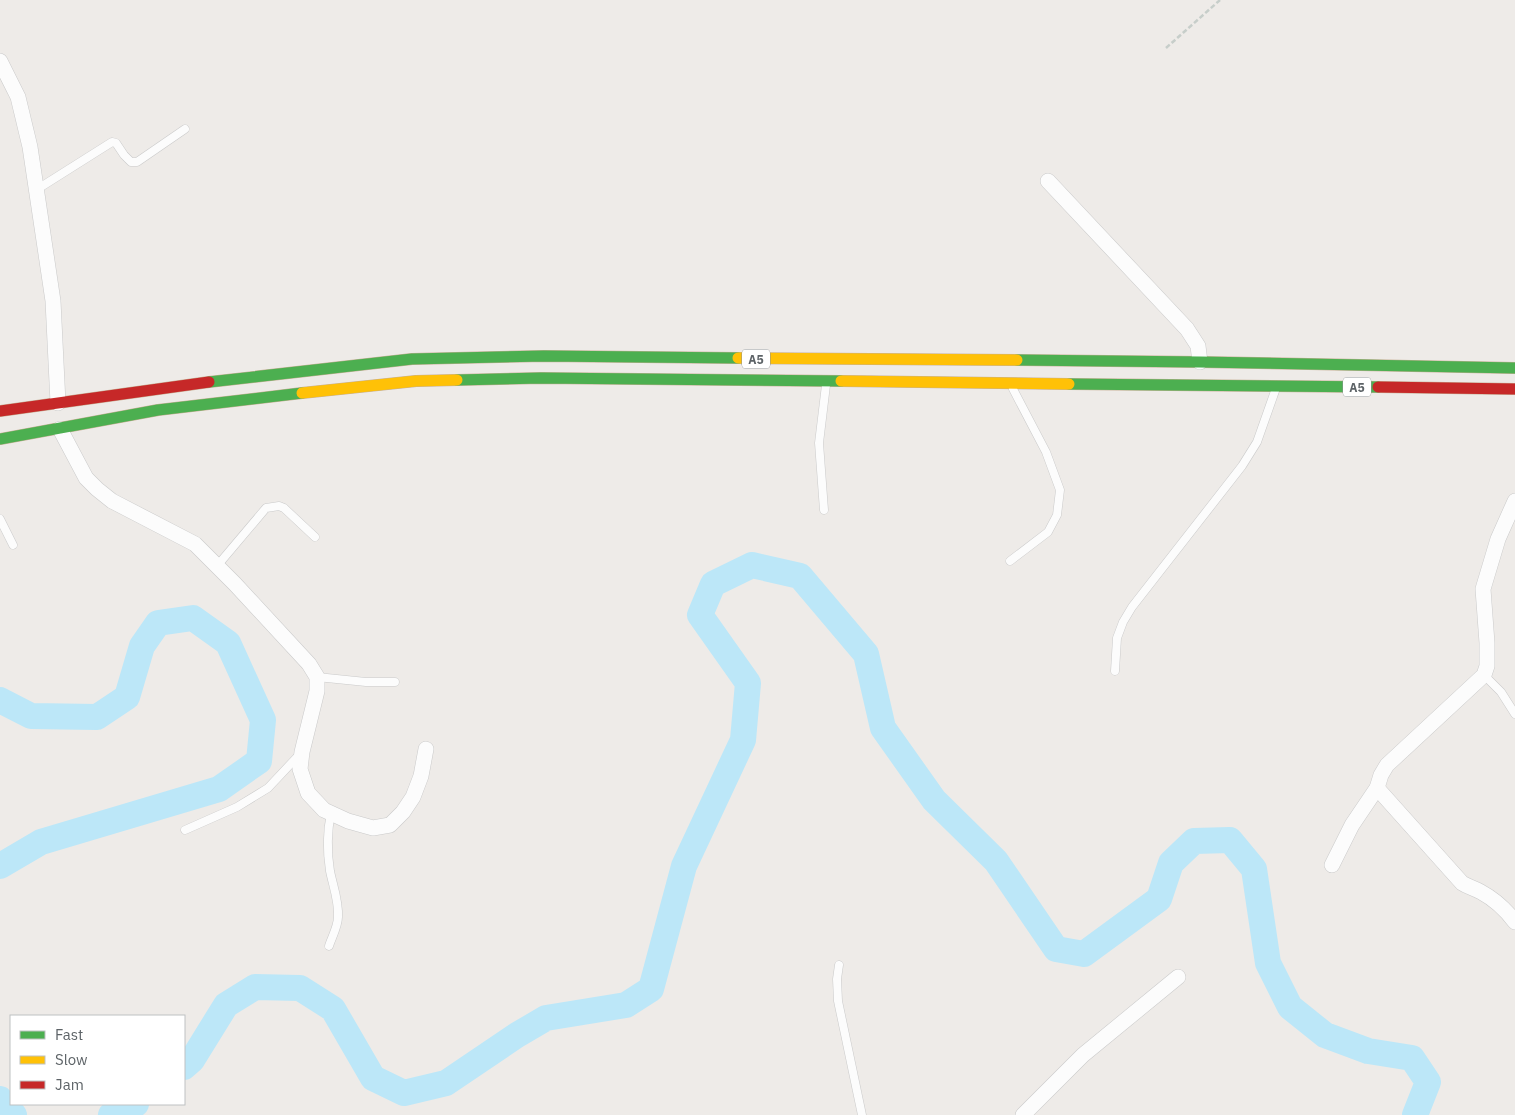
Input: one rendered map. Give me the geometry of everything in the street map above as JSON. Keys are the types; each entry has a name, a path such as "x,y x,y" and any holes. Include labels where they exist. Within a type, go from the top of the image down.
{"highway":[{"name":"A5","path":"0,411 108,394 242,377 412,359 544,356 1200,362 1515,368"},
{"name":"A5","path":"0,439 158,410 416,381 541,378 826,380 1515,389"}],"street":[{"path":"0,60 18,97 30,147 52,301 58,403"},
{"path":"1048,182 1187,329 1198,346 1200,362"},
{"path":"60,429 86,478 97,489 112,501 195,544 309,664 316,677 317,691 302,752 300,769 308,793 324,810 348,821 372,828 390,825 403,812 413,797 422,776 426,749"},
{"path":"1332,865 1352,825 1377,788 1387,764 1484,675 1487,666 1487,643 1483,589 1498,539 1515,501"},
{"path":"1377,788 1462,883 1470,889 1480,891 1500,905 1515,922"},
{"path":"1023,1115 1083,1055 1178,977"}],"lane":[{"path":"36,190 112,142 116,143 124,156 131,162 137,162 185,129"},
{"path":"824,510 819,443 826,380"},
{"path":"1010,382 1046,452 1060,490 1057,515 1048,532 1010,561"},
{"path":"1115,672 1117,638 1123,622 1132,607 1242,466 1257,442 1277,386"},
{"path":"217,566 266,508 279,506 284,508 315,537"},
{"path":"0,519 12,546"},
{"path":"1484,675 1501,692 1515,714"},
{"path":"316,677 366,682 395,682"},
{"path":"185,830 237,807 268,788 302,752"},
{"path":"329,946 338,919 337,901 328,853 328,828 331,813"},
{"path":"839,966 837,979 838,1001 862,1115"}],"path":[{"path":"1166,48 1220,0"}],"waterway":[{"path":"185,1066 192,1060 226,1005 255,987 300,988 333,1009 373,1078 404,1093 446,1083 517,1035 546,1018 626,1005 651,989 684,866 743,740 748,683 700,615 713,584 752,565 800,576 866,654 883,728 934,800 996,861 1056,949 1084,954 1159,899 1171,863 1194,841 1230,840 1254,869 1268,963 1290,1007 1325,1035 1368,1051 1412,1058 1428,1082 1415,1115"},
{"path":"0,700 31,716 97,717 127,697 142,646 158,623 193,618 228,643 263,720 259,761 219,789 41,842 0,866"},
{"path":"0,1099 14,1115"},
{"path":"111,1115 134,1105"}],"traffic: fast":[{"path":"209,382 412,359 544,356 738,358"},
{"path":"1017,360 1515,368"},
{"path":"457,380 541,378 841,381"},
{"path":"1069,384 1378,387"},
{"path":"0,439 158,410 302,393"}],"traffic: slow":[{"path":"738,358 1017,360"},
{"path":"302,393 416,381 457,380"},
{"path":"841,381 1069,384"}],"traffic: jam":[{"path":"0,411 209,382"},
{"path":"1378,387 1515,389"}]}
